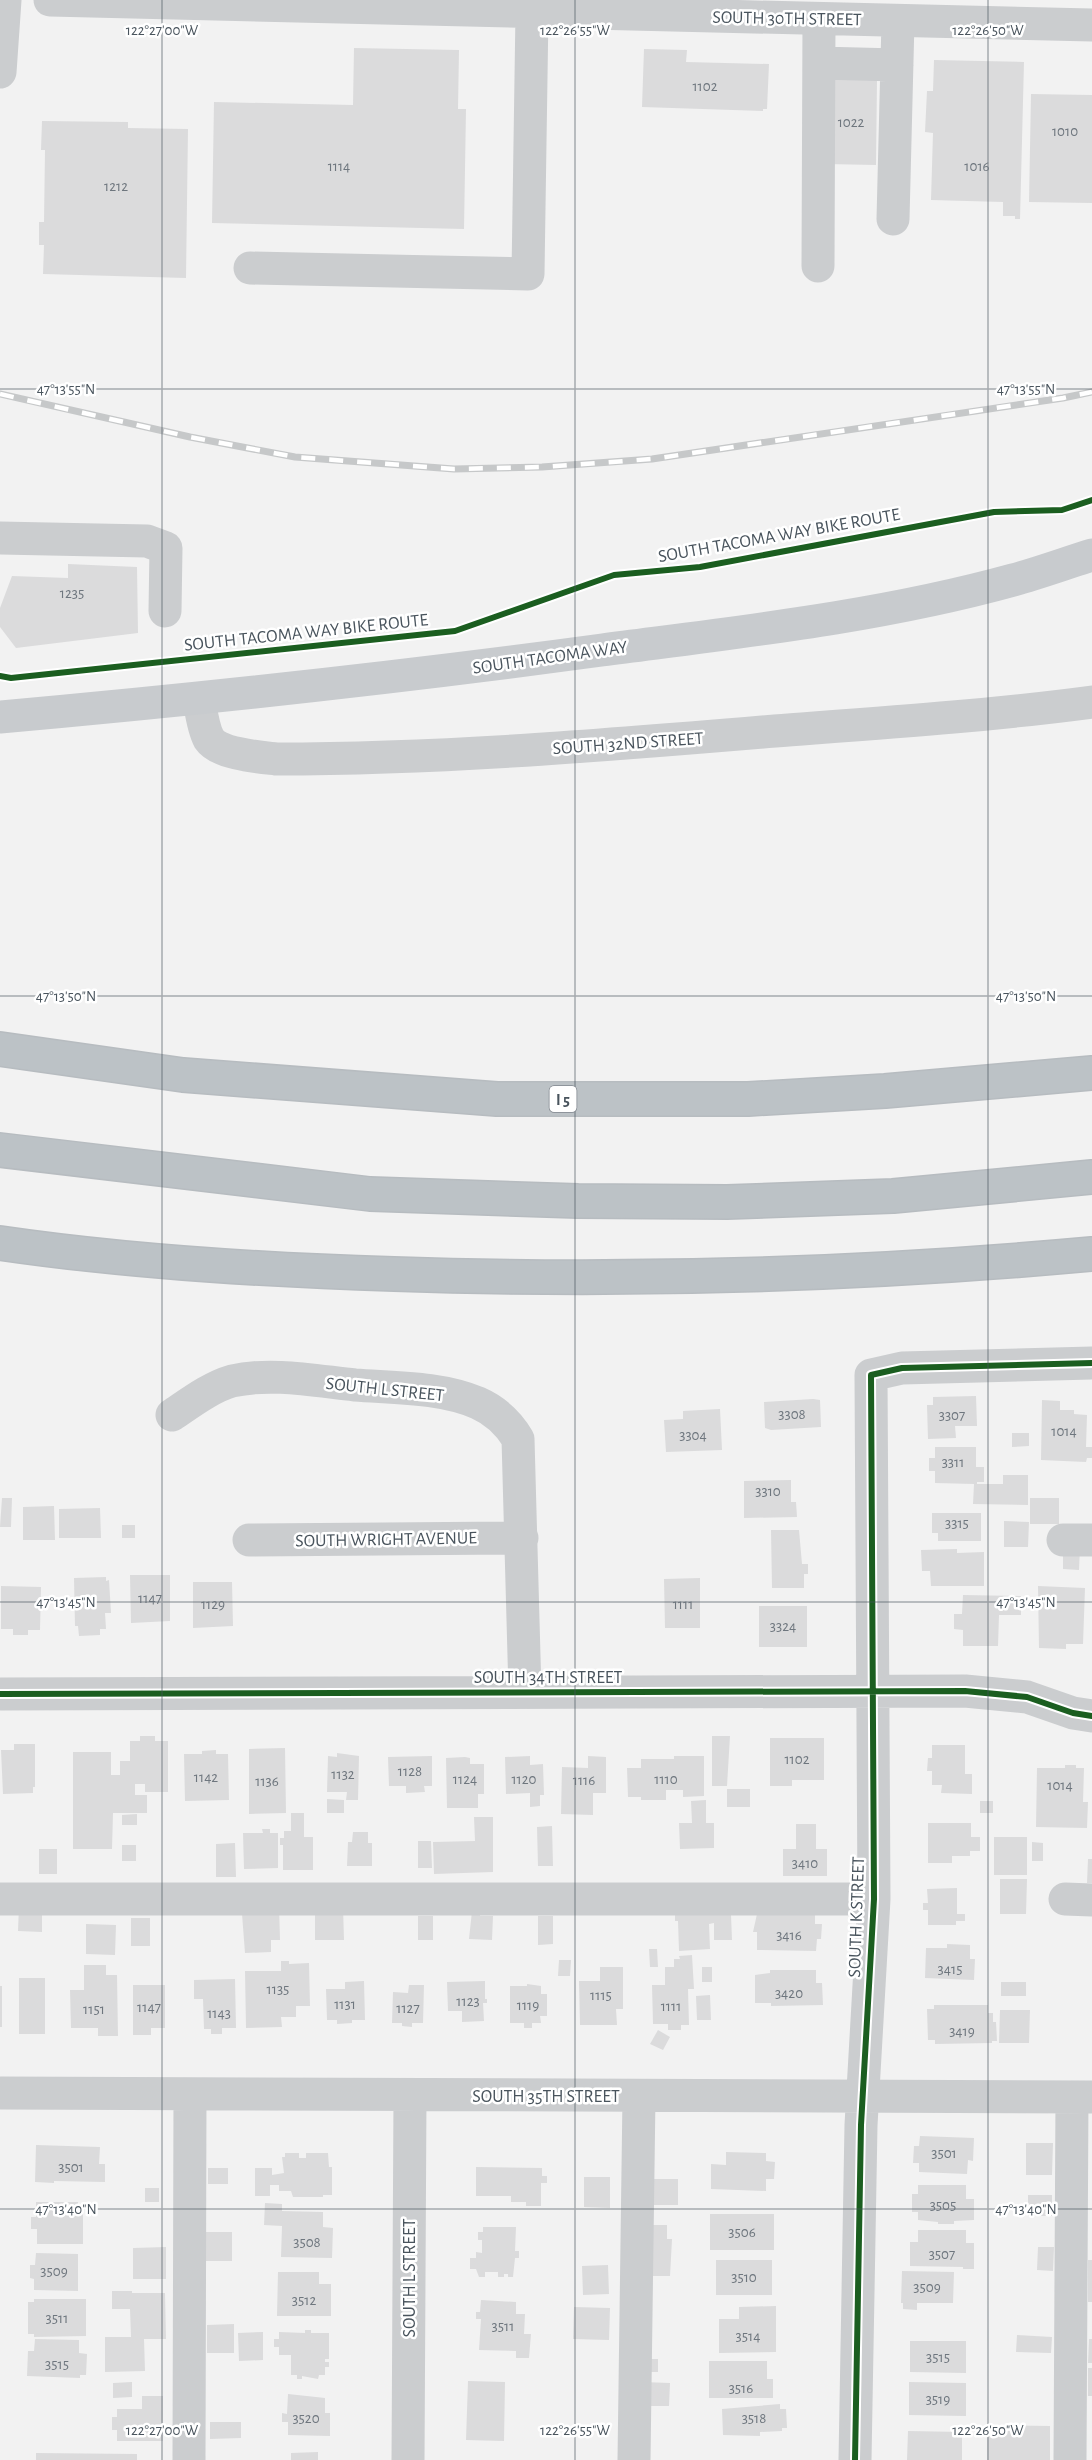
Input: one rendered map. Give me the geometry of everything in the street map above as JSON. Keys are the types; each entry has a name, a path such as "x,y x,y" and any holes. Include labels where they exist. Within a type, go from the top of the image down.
{"highway":[{"name":"I 5","path":"0,1049 183,1075 497,1099 748,1099 885,1091 1092,1073"},
{"path":"0,1150 370,1194 578,1201 727,1202 893,1196 1092,1177"},
{"path":"14,1245 274,1269 491,1277 789,1275 951,1267 1092,1254"}],"main road":[{"name":"SOUTH TACOMA WAY","path":"0,717 199,699 447,671 840,616 948,596 1013,580 1092,555"}],"street":[{"path":"0,61 5,0"},
{"name":"SOUTH 30TH STREET","path":"50,0 1092,26"},
{"path":"250,268 528,274 532,12"},
{"path":"818,266 819,19"},
{"path":"893,219 898,21"},
{"path":"819,63 897,65"},
{"path":"0,538 147,541 166,548 165,611"},
{"name":"SOUTH 32ND STREET","path":"199,699 211,742 234,752 276,759 492,752 636,743 964,716 1092,702"},
{"name":"SOUTH K STREET","path":"855,2460 861,2125 874,1899 871,1374 902,1368 1092,1363"},
{"name":"SOUTH L STREET","path":"172,1415 203,1395 231,1382 272,1378 439,1392 476,1402 498,1414 509,1424 518,1439 525,1692"},
{"name":"SOUTH WRIGHT AVENUE","path":"249,1540 522,1538"},
{"name":"SOUTH 34TH STREET","path":"0,1694 1001,1693 1027,1697 1073,1713 1092,1716"},
{"path":"0,1899 874,1899"},
{"name":"SOUTH 35TH STREET","path":"0,2093 1082,2097"},
{"path":"189,2460 190,2094"},
{"name":"SOUTH L STREET","path":"408,2460 410,2096"},
{"path":"634,2460 639,2096"},
{"path":"1070,2460 1082,2097"}],"building":[{"path":"354,48 459,50 458,109 466,109 464,229 212,223 214,102 353,105"},
{"path":"644,49 687,50 686,62 769,64 767,109 763,111 642,107"},
{"path":"934,60 1024,62 1020,219 1015,219 1015,216 1003,216 1003,202 931,200 933,133 925,132 927,91 933,91"},
{"path":"827,79 877,80 876,165 825,164"},
{"path":"1031,94 1092,95 1092,203 1029,202"},
{"path":"42,121 128,122 128,128 188,129 186,278 43,274 44,245 39,245 39,222 44,222 45,150 41,150"},
{"path":"68,564 137,567 138,633 16,648 0,627 0,608 12,576 68,578"},
{"path":"976,1396 977,1426 955,1426 956,1438 928,1439 927,1405 933,1405 933,1397"},
{"path":"820,1400 821,1427 771,1430 765,1428 764,1402"},
{"path":"1042,1400 1060,1401 1060,1410 1074,1410 1074,1414 1087,1415 1086,1447 1092,1447 1092,1458 1087,1458 1086,1462 1041,1460"},
{"path":"720,1409 722,1450 666,1452 664,1420 683,1419 683,1411"},
{"path":"1012,1433 1029,1433 1029,1446 1012,1447"},
{"path":"935,1447 976,1447 976,1467 984,1467 984,1482 977,1482 977,1484 1003,1484 1003,1475 1028,1475 1028,1505 973,1504 974,1484 935,1483 935,1471 929,1471 929,1458 935,1458"},
{"path":"791,1480 791,1502 796,1502 797,1517 744,1518 744,1481"},
{"path":"2,1498 12,1498 11,1527 0,1527"},
{"path":"1030,1498 1059,1498 1059,1524 1030,1524"},
{"path":"54,1506 55,1540 23,1540 23,1507"},
{"path":"100,1508 101,1538 59,1538 59,1509"},
{"path":"932,1513 981,1513 981,1541 938,1541 938,1533 932,1533"},
{"path":"1004,1521 1029,1522 1028,1547 1004,1547"},
{"path":"122,1525 135,1525 135,1538 122,1538"},
{"path":"771,1530 799,1530 802,1564 808,1564 808,1574 804,1574 804,1588 772,1588"},
{"path":"1063,1547 1080,1547 1079,1570 1063,1569"},
{"path":"957,1549 957,1553 984,1552 984,1586 931,1586 930,1571 922,1571 921,1550"},
{"path":"130,1575 170,1575 170,1621 131,1623"},
{"path":"106,1577 106,1581 109,1580 111,1613 105,1613 106,1629 100,1629 100,1635 79,1636 78,1626 75,1626 74,1578"},
{"path":"700,1578 700,1628 665,1628 664,1579"},
{"path":"193,1582 232,1582 233,1626 193,1628"},
{"path":"1,1586 41,1587 40,1630 28,1630 28,1635 13,1635 13,1629 1,1629"},
{"path":"1038,1586 1085,1588 1083,1644 1066,1644 1066,1649 1039,1648"},
{"path":"963,1595 1021,1596 1021,1615 999,1615 998,1646 963,1646 963,1630 954,1629 954,1614 962,1614"},
{"path":"759,1606 807,1606 807,1647 759,1647"},
{"path":"140,1736 155,1736 155,1741 168,1741 168,1792 145,1792 145,1784 135,1784 135,1795 147,1795 147,1813 113,1813 112,1849 73,1849 73,1752 111,1752 111,1775 120,1775 120,1761 130,1761 130,1741 140,1741"},
{"path":"712,1736 730,1736 727,1786 712,1786"},
{"path":"770,1738 824,1738 824,1780 792,1780 792,1786 770,1786"},
{"path":"14,1744 35,1744 33,1793 3,1794 1,1750 14,1750"},
{"path":"932,1745 965,1745 965,1774 972,1774 972,1794 941,1793 942,1785 932,1785 932,1771 927,1771 928,1758 932,1758"},
{"path":"285,1748 286,1813 249,1814 249,1749"},
{"path":"216,1750 216,1754 228,1754 229,1800 185,1801 184,1754 202,1754 202,1751"},
{"path":"337,1753 359,1756 358,1800 346,1800 347,1792 327,1792 328,1756 337,1757"},
{"path":"432,1756 432,1786 424,1786 425,1792 406,1793 406,1786 389,1786 388,1757"},
{"path":"530,1756 530,1765 543,1764 544,1795 540,1795 540,1806 530,1807 530,1793 506,1794 505,1757"},
{"path":"588,1756 606,1757 606,1793 593,1793 593,1815 561,1814 562,1767 588,1768"},
{"path":"674,1756 704,1756 704,1796 683,1797 683,1790 666,1790 666,1800 641,1800 641,1797 628,1797 627,1768 641,1768 641,1759 674,1759"},
{"path":"446,1758 470,1758 470,1764 484,1764 484,1794 478,1794 478,1808 447,1808"},
{"path":"1065,1765 1084,1768 1083,1802 1088,1802 1087,1828 1036,1827 1037,1768 1065,1768"},
{"path":"727,1789 750,1789 750,1807 727,1807"},
{"path":"327,1799 344,1800 344,1813 327,1813"},
{"path":"706,1800 706,1823 714,1823 714,1848 680,1849 679,1823 692,1823 691,1801"},
{"path":"980,1801 993,1801 993,1813 980,1813"},
{"path":"291,1813 304,1813 304,1837 313,1837 313,1870 283,1870 283,1845 280,1845 280,1838 284,1838 284,1831 291,1831"},
{"path":"137,1814 137,1825 122,1825 122,1815"},
{"path":"474,1817 493,1817 493,1872 434,1874 433,1842 475,1841"},
{"path":"928,1823 971,1823 971,1837 980,1837 980,1851 970,1851 970,1856 952,1856 952,1863 928,1863"},
{"path":"796,1824 816,1824 816,1849 827,1849 827,1876 783,1876 783,1849 796,1849"},
{"path":"552,1826 553,1866 538,1866 537,1827"},
{"path":"262,1829 270,1829 270,1833 278,1833 278,1868 244,1869 243,1833 263,1833"},
{"path":"353,1832 368,1832 368,1843 372,1843 372,1866 347,1866 348,1842 352,1842"},
{"path":"994,1837 1027,1837 1027,1875 994,1875"},
{"path":"418,1841 431,1841 432,1868 418,1868"},
{"path":"1032,1842 1043,1843 1043,1861 1032,1861"},
{"path":"235,1843 236,1877 216,1877 216,1844"},
{"path":"122,1845 136,1845 136,1861 122,1861"},
{"path":"39,1849 57,1849 57,1874 39,1874"},
{"path":"1088,1859 1092,1859 1092,1883 1087,1883"},
{"path":"1000,1879 1027,1879 1026,1914 1000,1914"},
{"path":"957,1888 957,1914 965,1914 965,1921 956,1921 956,1925 928,1925 928,1910 923,1910 923,1903 928,1903 927,1889"},
{"path":"279,1905 280,1940 271,1940 271,1952 245,1953 242,1914"},
{"path":"19,1906 42,1906 42,1932 18,1931"},
{"path":"343,1907 344,1940 315,1940 315,1908"},
{"path":"472,1911 480,1912 480,1916 493,1916 492,1940 469,1939"},
{"path":"675,1913 731,1915 732,1940 714,1940 714,1923 709,1924 710,1949 679,1951 678,1921 675,1921"},
{"path":"757,1914 815,1915 815,1924 822,1924 821,1939 817,1939 816,1951 757,1950 757,1932 753,1932"},
{"path":"418,1916 433,1916 433,1940 418,1940"},
{"path":"538,1916 553,1916 553,1944 538,1945"},
{"path":"131,1918 150,1918 150,1946 131,1946"},
{"path":"86,1924 116,1925 115,1955 86,1954"},
{"path":"947,1944 970,1945 970,1959 975,1959 974,1980 925,1978 926,1948 947,1948"},
{"path":"649,1949 657,1949 658,1967 650,1967"},
{"path":"692,1955 694,1989 688,1989 689,2025 681,2025 681,2030 668,2030 668,2024 653,2024 652,1985 665,1985 665,1967 674,1967 674,1959 680,1959 679,1956"},
{"path":"559,1960 571,1960 570,1976 558,1976"},
{"path":"281,1961 289,1961 289,1964 309,1963 310,2006 296,2006 296,2017 281,2017 282,2027 246,2028 245,1971 281,1971"},
{"path":"84,1965 106,1965 106,1975 117,1975 118,2036 98,2036 98,2028 71,2028 70,1990 84,1990"},
{"path":"600,1967 623,1967 623,2009 616,2009 617,2025 580,2025 579,1981 600,1981"},
{"path":"702,1967 712,1967 712,1982 702,1982"},
{"path":"770,1970 816,1970 816,1983 822,1983 823,2005 771,2006 771,2003 755,2003 755,1975 770,1973"},
{"path":"19,1978 45,1978 45,2034 19,2034"},
{"path":"235,1979 236,2028 222,2028 222,2034 211,2034 211,2029 204,2029 203,1999 194,1999 194,1980"},
{"path":"364,1981 365,2020 352,2020 352,2023 337,2024 337,2020 327,2020 326,1989 345,1989 345,1982"},
{"path":"485,1981 487,2003 483,2003 484,2021 462,2022 462,2011 448,2011 447,1982"},
{"path":"1001,1982 1026,1982 1026,1996 1001,1996"},
{"path":"527,1984 541,1986 541,1994 547,1994 547,2016 540,2016 541,2023 532,2023 532,2028 524,2028 524,2023 510,2023 510,1986 527,1986"},
{"path":"133,1985 165,1985 165,2028 151,2028 151,2035 133,2035"},
{"path":"409,1985 424,1985 423,2023 412,2023 412,2027 402,2026 402,2023 392,2023 393,1992 408,1993"},
{"path":"0,1986 2,1986 2,2027 0,2027"},
{"path":"710,1995 711,2020 697,2020 696,1996"},
{"path":"934,2005 988,2005 988,2013 993,2013 993,2022 996,2022 997,2041 935,2044 935,2040 928,2040 927,2009 934,2009"},
{"path":"1000,2010 1030,2010 1029,2043 999,2043"},
{"path":"658,2030 670,2037 663,2050 650,2044"},
{"path":"920,2136 974,2138 973,2161 968,2160 967,2174 919,2172 919,2163 913,2163 914,2146 919,2146"},
{"path":"1026,2143 1053,2143 1052,2175 1026,2175"},
{"path":"36,2145 100,2147 99,2164 105,2164 105,2182 35,2182"},
{"path":"726,2152 766,2153 766,2161 775,2162 774,2179 766,2179 766,2191 711,2189 711,2164 726,2165"},
{"path":"285,2153 299,2153 299,2158 306,2158 306,2153 328,2153 329,2167 332,2167 332,2195 293,2197 291,2191 279,2191 279,2185 270,2185 270,2196 255,2196 255,2168 272,2168 272,2175 284,2173 282,2157 285,2157"},
{"path":"476,2167 542,2168 542,2176 547,2176 547,2183 541,2183 541,2206 526,2206 526,2202 511,2202 511,2196 476,2196"},
{"path":"208,2168 228,2168 228,2184 208,2184"},
{"path":"584,2177 610,2177 610,2208 584,2207"},
{"path":"650,2179 678,2179 678,2205 650,2205"},
{"path":"918,2185 966,2185 966,2199 974,2199 974,2220 938,2224 938,2222 918,2220 918,2212 912,2212 912,2194 918,2194"},
{"path":"145,2188 159,2188 159,2202 145,2202"},
{"path":"1028,2195 1052,2195 1052,2216 1028,2216"},
{"path":"36,2202 78,2202 78,2214 83,2214 83,2244 37,2244 37,2229 31,2229 31,2217 36,2217"},
{"path":"265,2203 282,2204 282,2211 323,2212 323,2227 333,2228 332,2258 281,2257 282,2226 264,2225"},
{"path":"710,2214 774,2214 774,2250 710,2250"},
{"path":"647,2225 667,2225 667,2239 672,2239 670,2276 646,2276"},
{"path":"483,2227 516,2227 515,2251 519,2251 519,2258 515,2258 513,2277 504,2274 504,2277 498,2277 498,2272 485,2272 485,2277 479,2277 476,2269 470,2269 470,2258 476,2258 476,2252 482,2253 482,2240 478,2240 478,2232 483,2232"},
{"path":"918,2230 966,2230 966,2243 974,2243 974,2269 910,2266 910,2242 918,2242"},
{"path":"206,2232 232,2232 232,2261 206,2261"},
{"path":"166,2247 166,2279 133,2279 133,2248"},
{"path":"1038,2247 1054,2247 1053,2271 1037,2270"},
{"path":"36,2253 78,2254 78,2291 34,2290 34,2279 30,2278 30,2265 35,2265"},
{"path":"716,2260 772,2260 772,2295 716,2295"},
{"path":"1088,2260 1092,2260 1092,2302 1088,2302"},
{"path":"608,2265 609,2294 583,2295 582,2266"},
{"path":"902,2271 954,2272 953,2303 917,2303 917,2310 903,2309 903,2303 901,2303"},
{"path":"278,2272 319,2272 319,2284 331,2284 331,2316 277,2316"},
{"path":"112,2291 165,2293 166,2339 144,2339 145,2371 105,2372 105,2337 131,2337 130,2309 112,2309"},
{"path":"34,2299 86,2299 86,2336 34,2337 34,2334 28,2334 28,2302 34,2302"},
{"path":"481,2300 516,2302 516,2314 525,2314 524,2334 531,2334 529,2358 516,2358 516,2351 479,2350 481,2319 476,2319 476,2312 480,2312"},
{"path":"776,2306 776,2352 719,2353 719,2319 739,2319 739,2307"},
{"path":"574,2307 610,2308 609,2340 573,2339"},
{"path":"234,2324 234,2353 207,2353 207,2325"},
{"path":"305,2330 311,2330 311,2333 329,2333 329,2359 325,2359 325,2362 329,2362 329,2367 325,2367 325,2375 319,2375 318,2379 302,2376 302,2379 297,2379 297,2375 291,2375 291,2355 279,2355 279,2347 274,2347 274,2339 279,2339 279,2332 305,2333"},
{"path":"263,2332 263,2360 239,2361 238,2333"},
{"path":"1017,2335 1052,2337 1051,2353 1016,2352"},
{"path":"35,2339 79,2340 79,2353 87,2354 86,2375 80,2375 80,2378 27,2376 28,2351 34,2351"},
{"path":"1089,2339 1092,2339 1092,2363 1088,2363"},
{"path":"910,2341 966,2341 966,2373 910,2372"},
{"path":"645,2359 658,2359 658,2372 644,2372"},
{"path":"709,2361 767,2361 767,2379 773,2379 773,2398 709,2398"},
{"path":"1088,2368 1092,2368 1092,2396 1088,2396"},
{"path":"468,2381 505,2382 504,2441 466,2440"},
{"path":"132,2382 132,2397 113,2398 113,2383"},
{"path":"643,2382 670,2383 669,2406 643,2406"},
{"path":"909,2382 966,2383 966,2416 909,2415"},
{"path":"288,2394 325,2398 325,2413 330,2413 330,2436 288,2435 288,2422 282,2422 282,2413 287,2414"},
{"path":"142,2396 163,2396 163,2441 117,2441 117,2430 112,2430 112,2417 117,2417 117,2409 142,2409"},
{"path":"780,2404 780,2409 786,2409 787,2428 782,2428 782,2431 760,2432 760,2436 723,2435 722,2409"},
{"path":"210,2422 241,2422 241,2438 210,2439"},
{"path":"987,2425 1050,2426 1050,2460 987,2460"},
{"path":"908,2431 962,2432 962,2460 907,2460"},
{"path":"318,2452 318,2460 291,2460 291,2453"},
{"path":"36,2453 137,2454 137,2460 36,2460"}],"railway":[{"path":"0,394 190,437 295,457 454,469 542,467 652,459 1092,392"}],"cycle path":[{"name":"SOUTH TACOMA WAY BIKE ROUTE","path":"0,676 11,678 455,631 614,575 700,567 994,512 1062,510 1092,500"},
{"path":"855,2460 861,2125 874,1899 871,1375 902,1368 1092,1363"},
{"path":"0,1694 965,1691 1027,1697 1073,1713 1092,1716"}]}
